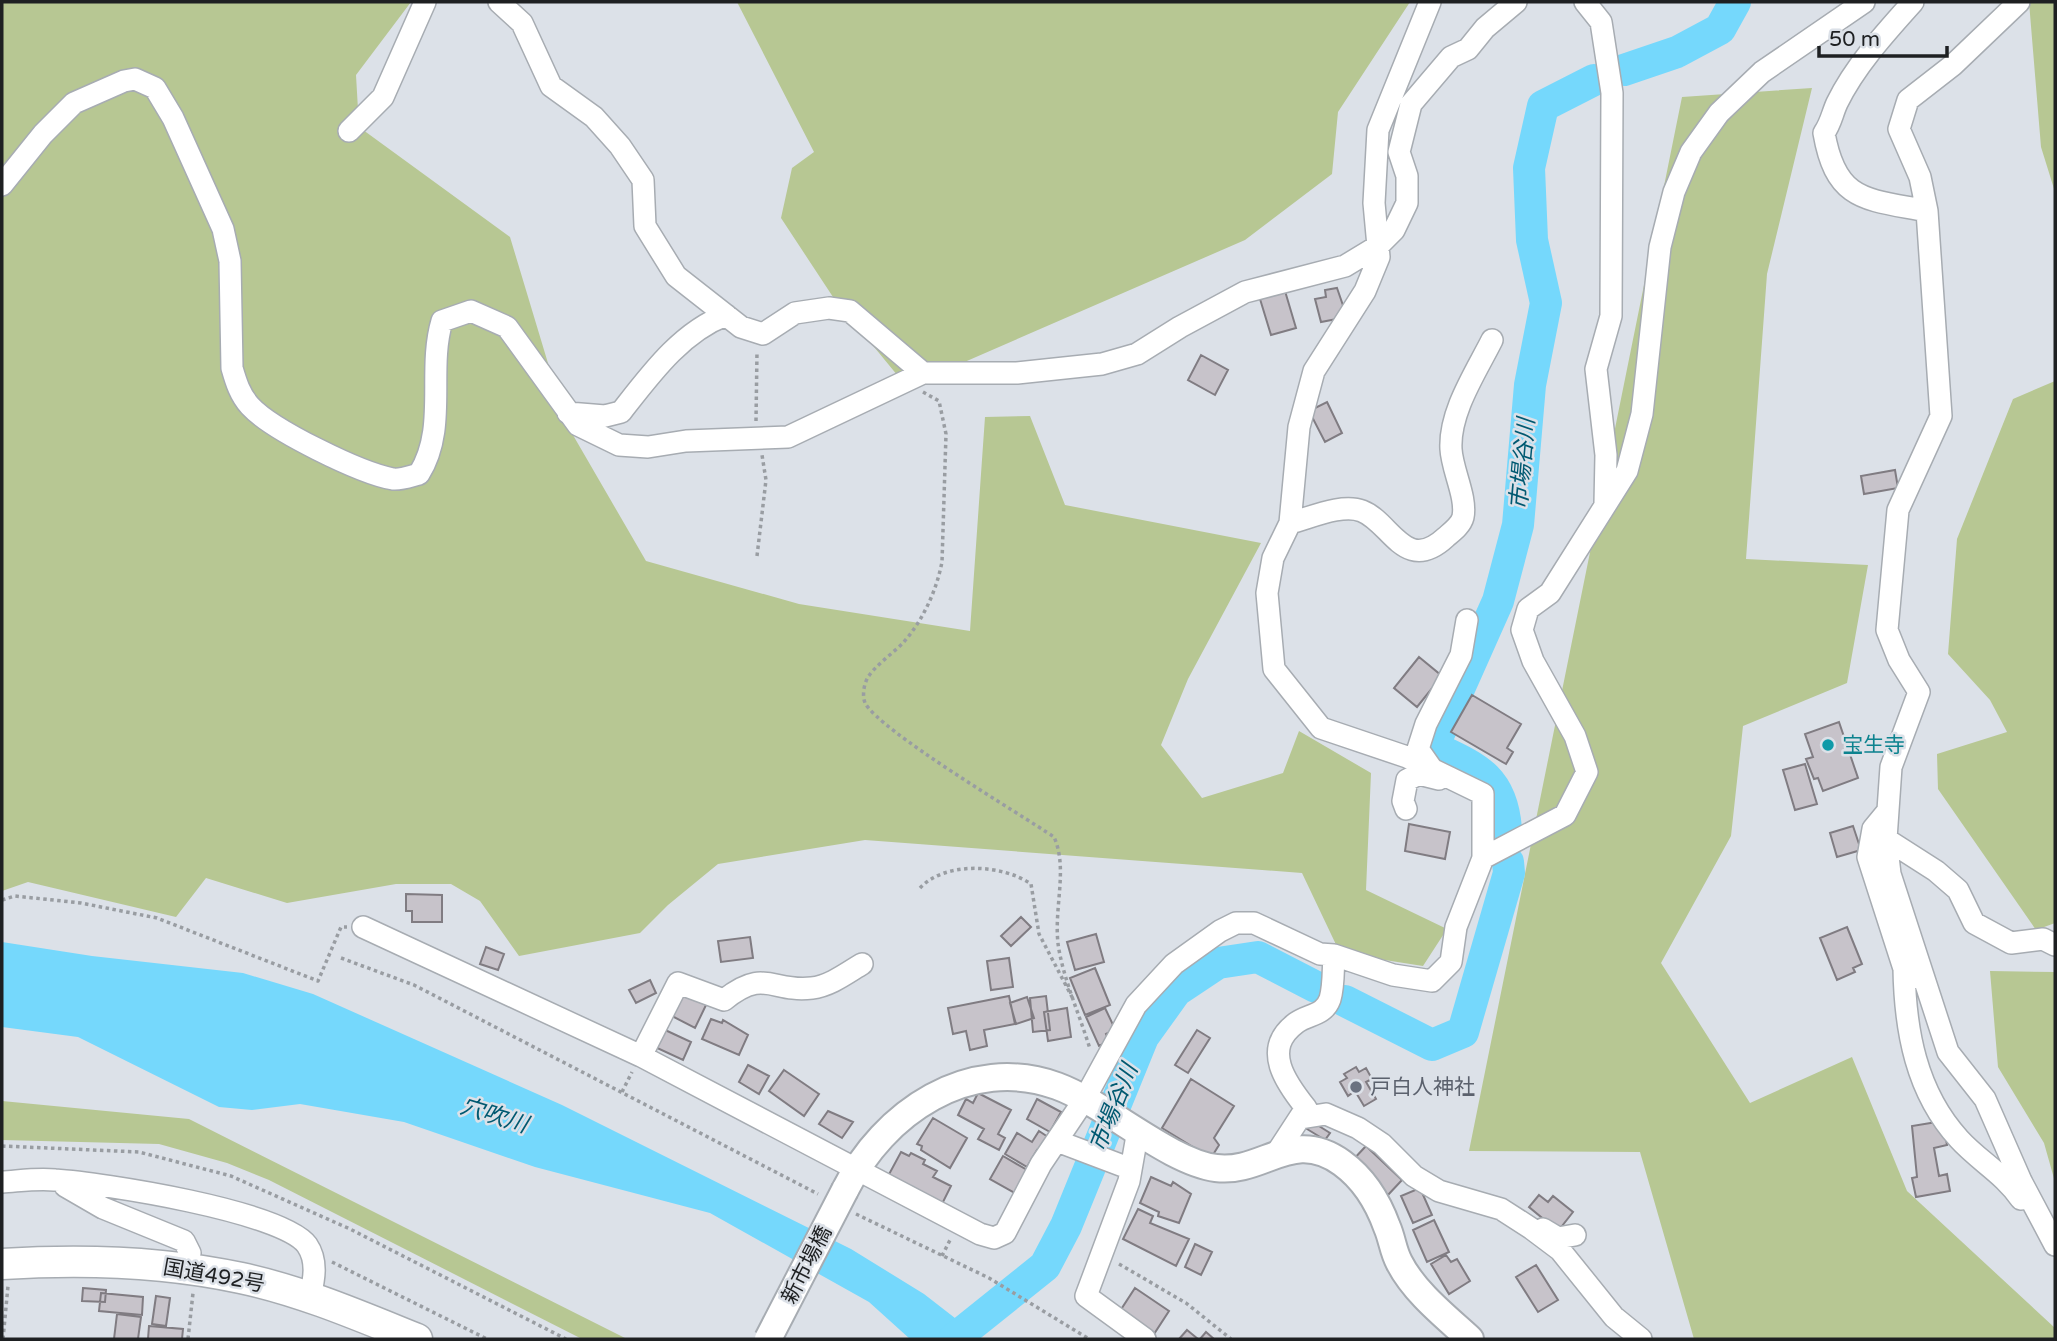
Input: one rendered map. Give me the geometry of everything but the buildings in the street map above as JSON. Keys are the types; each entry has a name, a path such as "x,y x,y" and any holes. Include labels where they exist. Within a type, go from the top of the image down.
{"highway":[{"name":"国道492号","path":"2,1264 82,1261 155,1266 241,1278 310,1297 417,1339"}],"main road":[{"name":"新市場橋","path":"768,1339 844,1191 876,1139 904,1114 941,1091 978,1080 1017,1079 1056,1086 1187,1159 1216,1168 1238,1167 1293,1148 1319,1152 1341,1162 1368,1186 1387,1225 1398,1262 1413,1283 1470,1339"}],"street":[{"path":"349,131 383,97 425,2"},
{"path":"499,2 522,23 551,86 594,117 620,146 643,180 645,226 676,276 741,327 763,334 794,313 829,308 850,311 923,373"},
{"path":"363,927 638,1061 844,1191 994,1238 1005,1233 1041,1164 1064,1144 1089,1102 1102,1068 1136,1005 1174,964 1236,923 1254,923 1320,954 1334,955 1393,975 1433,981 1451,962 1455,927 1483,858 1483,794 1407,757 1321,728 1274,669 1267,593 1273,558 1290,523 1299,427 1314,371 1365,291 1375,269 1378,246 1374,203 1378,130 1430,2"},
{"path":"2,185 43,134 74,103 124,81 135,79 155,88 173,118 223,229 230,261 234,376 249,406 269,423 371,472 395,480 419,474 428,460 436,420 437,338 442,321 471,310 508,327 578,425 619,444 648,447 685,441 788,438 923,373 1017,373 1102,364 1137,354 1245,292 1345,266 1378,246 1394,230 1407,203 1407,176 1399,152 1410,104 1451,57 1468,49 1485,28 1516,2"},
{"path":"1585,2 1601,22 1612,93 1611,316 1596,369 1606,455 1605,504"},
{"path":"1483,858 1565,816 1587,772 1575,736 1533,661 1522,630 1528,609 1550,593 1627,471 1636,445 1660,247 1674,192 1691,152 1719,113 1762,72 1864,2"},
{"path":"1913,2 1872,50 1837,103 1832,121 1824,133 1833,168 1847,189 1874,201 1927,211"},
{"path":"2018,2 1953,65 1908,100 1899,129 1920,177 1927,211 1941,416 1898,510 1887,630 1899,660 1919,692 1891,767 1886,839 1890,874 1948,1052 1985,1099 2021,1181 2055,1247"},
{"path":"568,413 594,416 621,412 685,337 707,322 726,315"},
{"path":"1290,523 1354,510 1379,522 1394,542 1408,549 1425,548 1443,540 1462,522 1464,511 1451,447 1453,431 1473,377 1492,340"},
{"path":"1432,769 1418,749 1461,655 1467,620"},
{"path":"1406,809 1403,801 1407,780 1419,774 1465,785"},
{"path":"1887,812 1873,829 1868,857 1926,1030 1940,1056 1957,1063"},
{"path":"1886,839 1936,871 1958,890 1974,923 2011,943 2043,939 2055,945"},
{"path":"1276,1154 1306,1108 1284,1082 1278,1057 1285,1034 1298,1022 1319,1014 1330,999 1334,955"},
{"path":"638,1061 678,983 724,1000 741,986 768,981 804,989 816,988 862,964"},
{"path":"1904,968 1905,1007 1919,1073 1932,1101 1962,1142 2006,1178 2039,1233 2055,1247"},
{"path":"1300,1118 1326,1114 1358,1128 1382,1144 1422,1181 1439,1191 1502,1209 1560,1250 1614,1317 1641,1339"},
{"path":"1132,1126 1101,1254 1086,1296 1144,1339"},
{"path":"1064,1144 1124,1166"},
{"path":"2,1182 54,1180 157,1195 259,1218 306,1244 314,1261 310,1297"},
{"path":"54,1180 103,1208 184,1241 190,1254"},
{"path":"1528,1226 1543,1229 1558,1238 1575,1235"}],"path":[{"path":"757,332 758,439 766,480 757,556"},
{"path":"902,381 939,401 946,434 942,562 926,611 904,641 869,676 864,687 865,702 885,723 921,749 1054,836 1061,853 1056,907 1059,950 1093,1058 1102,1068"},
{"path":"920,888 944,871 972,869 1022,877 1031,884 1039,934 1077,1008"},
{"path":"2,900 15,896 81,904 157,918 318,981 341,927 363,927"},
{"path":"341,958 414,985 622,1092 844,1191 1090,1339"},
{"path":"622,1092 638,1061"},
{"path":"309,1251 487,1339"},
{"path":"1101,1254 1186,1303 1231,1339"},
{"path":"2,1281 9,1280 2,1339"},
{"path":"188,1339 193,1288"}],"green space":[{"path":"3,2 411,2 356,75 359,127 510,237 566,423 646,561 799,604 970,631 985,417 1030,416 1065,505 1261,543 1188,679 1161,745 1202,798 1283,773 1299,731 1371,773 1366,890 1447,929 1423,966 1340,953 1302,873 865,840 718,864 668,905 640,933 519,956 480,901 451,884 396,884 287,903 206,878 176,917 28,882 2,891"},
{"path":"737,2 1410,2 1338,112 1332,174 1245,240 907,387 833,297 781,218 792,168 814,152"},
{"path":"2029,2 2055,2 2055,192 2041,147"},
{"path":"1812,88 1767,274 1746,559 1868,565 1847,683 1743,726 1731,836 1661,963 1750,1103 1852,1057 1907,1191 2055,1328 2055,1339 1694,1339 1640,1152 1469,1151 1682,97"},
{"path":"2055,381 2055,923 2036,930 1938,789 1937,754 2007,732 1990,700 1948,654 1957,539 2013,399"},
{"path":"1990,971 2055,972 2055,1182 2044,1143 1998,1067"},
{"path":"2,1101 189,1119 627,1339 582,1339 269,1180 227,1163 159,1144 2,1140"}],"water":[{"name":"穴吹川","path":"2,942 92,956 243,973 313,994 562,1105 851,1249 924,1294 982,1339 910,1339 869,1302 710,1213 535,1167 404,1122 300,1104 252,1110 219,1107 78,1037 2,1027"}],"waterway":[{"name":"市場谷川","path":"1624,70 1677,52 1720,29 1735,2"},
{"name":"市場谷川","path":"1506,829 1499,797 1484,776 1462,761 1433,747 1498,601 1518,525 1530,385 1546,303 1532,240 1529,168 1543,106 1594,80"},
{"name":"市場谷川","path":"1345,1001 1432,1045 1463,1032 1509,873 1508,862"},
{"name":"市場谷川","path":"954,1339 1045,1266 1066,1226 1143,1037 1176,991 1218,963 1258,957 1316,987"}],"place":[{"name":"宝生寺","path":"1828,745"},
{"name":"戸白人神社","path":"1356,1087"}]}
